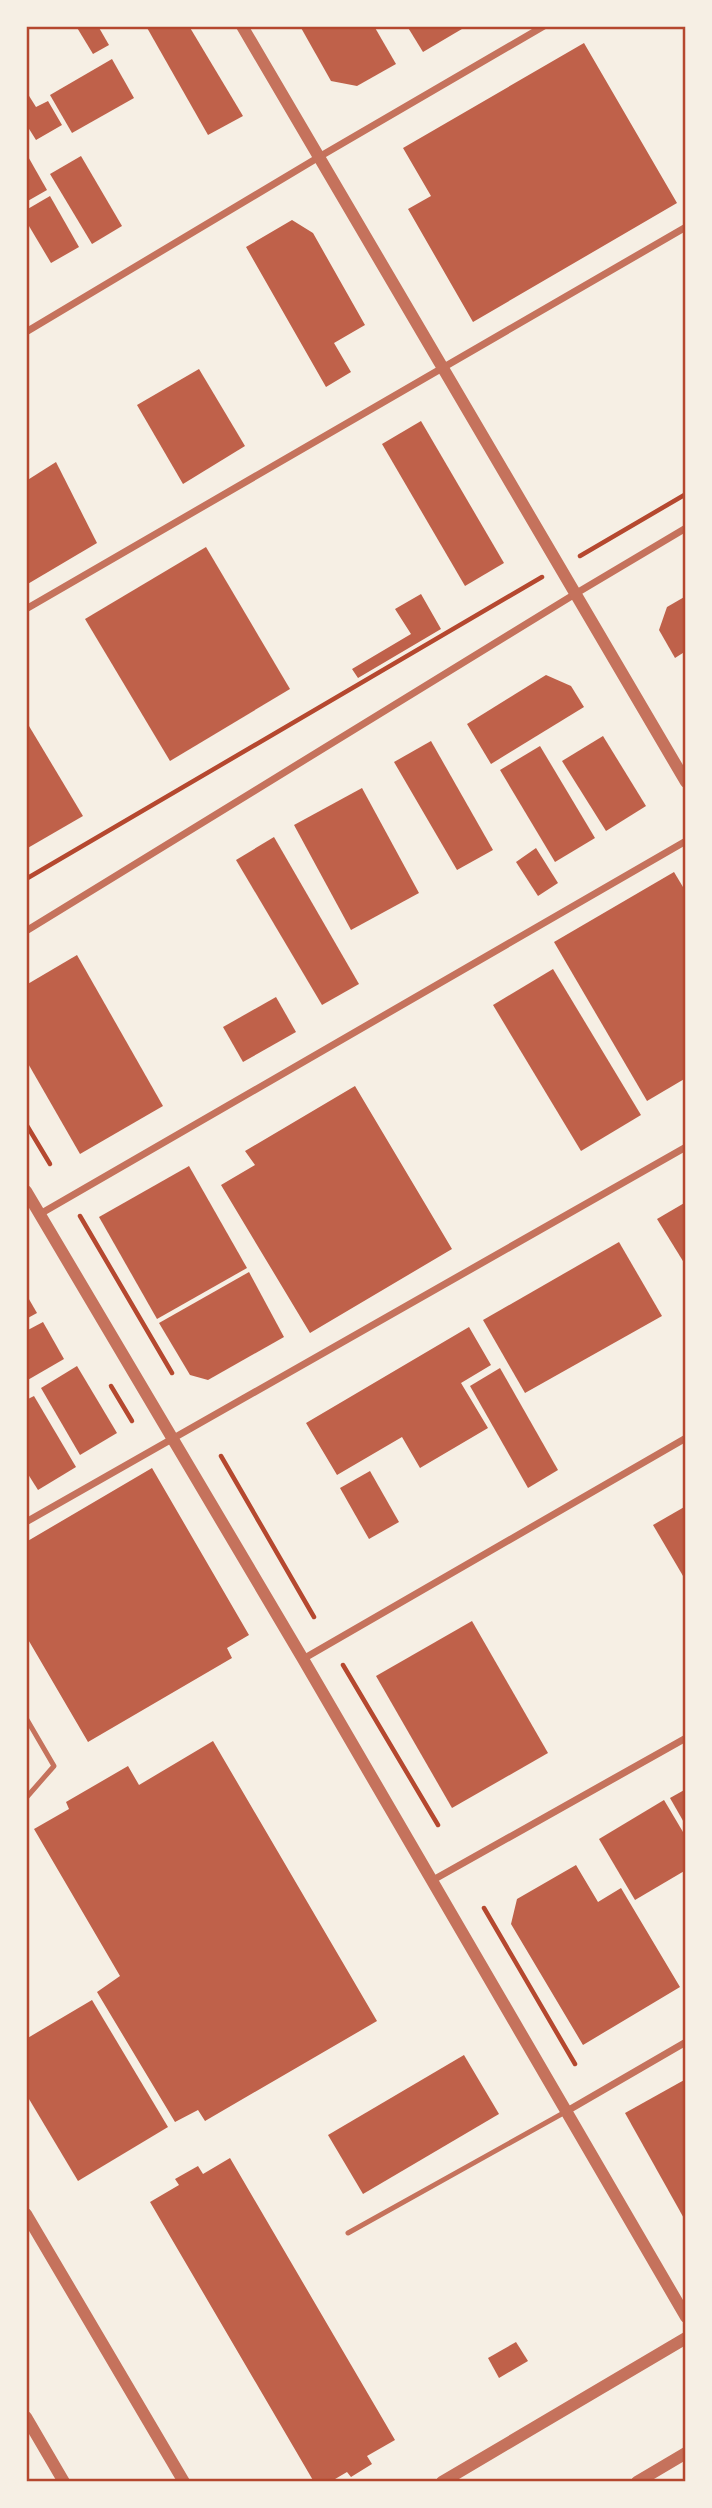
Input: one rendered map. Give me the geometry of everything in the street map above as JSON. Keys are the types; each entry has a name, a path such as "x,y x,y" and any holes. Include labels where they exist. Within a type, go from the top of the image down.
{"street":[{"path":"242,26 686,782"},
{"path":"26,332 544,26"},
{"path":"26,609 686,227"},
{"path":"26,931 686,528"},
{"path":"40,1214 686,841"},
{"path":"26,1522 686,1147"},
{"path":"26,1191 433,1880 686,2316"},
{"path":"303,1659 686,1438"},
{"path":"433,1880 686,1738"},
{"path":"567,2111 686,2042"},
{"path":"26,2214 184,2482"},
{"path":"442,2482 686,2338"},
{"path":"26,2417 64,2482"},
{"path":"636,2482 686,2453"}],"lane":[{"path":"26,1718 54,1766 26,1798"},
{"path":"348,2233 567,2111"}],"path":[{"path":"26,879 686,494"},
{"path":"26,1124 50,1164"},
{"path":"80,1216 172,1373"},
{"path":"221,1457 314,1617"},
{"path":"343,1665 438,1825"},
{"path":"484,1908 575,2064"}],"building":[{"path":"76,26 98,26 109,45 93,54"},
{"path":"146,26 189,26 243,116 208,135"},
{"path":"300,26 374,26 396,64 357,86 331,81"},
{"path":"407,26 467,26 423,52"},
{"path":"584,43 677,203 473,322 408,209 431,196 403,148"},
{"path":"112,59 134,98 72,133 50,95"},
{"path":"26,91 36,107 48,101 62,125 36,140 26,124"},
{"path":"26,153 47,190 26,202"},
{"path":"81,156 122,226 92,244 50,174"},
{"path":"50,196 79,247 51,263 26,221 26,210"},
{"path":"292,220 313,233 365,325 334,343 351,372 326,387 246,247"},
{"path":"199,369 245,446 183,484 137,405"},
{"path":"421,421 504,563 465,586 382,444"},
{"path":"56,462 97,543 26,585 26,481"},
{"path":"206,547 290,689 170,761 85,619"},
{"path":"421,594 441,629 358,678 352,669 411,634 395,609"},
{"path":"686,596 686,651 675,658 659,630 667,607"},
{"path":"546,675 571,686 584,707 491,764 467,724"},
{"path":"26,721 83,816 26,849"},
{"path":"603,736 646,806 606,831 562,761"},
{"path":"431,741 493,850 457,870 394,762"},
{"path":"540,746 595,838 555,862 500,770"},
{"path":"362,788 419,893 351,930 294,825"},
{"path":"274,837 359,984 322,1005 236,860"},
{"path":"536,848 558,883 538,896 516,862"},
{"path":"674,872 686,892 686,1078 647,1101 554,942"},
{"path":"77,955 163,1106 80,1154 26,1060 26,985"},
{"path":"553,969 641,1115 581,1151 493,1005"},
{"path":"276,997 296,1032 243,1062 223,1027"},
{"path":"355,1086 452,1249 310,1333 221,1185 255,1165 245,1151"},
{"path":"189,1166 247,1268 157,1319 99,1217"},
{"path":"686,1202 686,1266 657,1219"},
{"path":"619,1242 662,1316 525,1393 483,1320"},
{"path":"249,1272 284,1337 208,1380 190,1375 159,1323"},
{"path":"26,1294 37,1313 26,1319"},
{"path":"43,1322 64,1359 26,1381 26,1331"},
{"path":"469,1327 491,1365 461,1383 488,1428 420,1468 402,1437 337,1475 306,1423"},
{"path":"77,1366 117,1433 80,1455 41,1388"},
{"path":"500,1368 558,1470 528,1488 470,1386"},
{"path":"34,1396 76,1467 38,1490 26,1471 26,1400"},
{"path":"152,1468 249,1635 227,1648 232,1658 88,1742 26,1636 26,1542"},
{"path":"370,1471 399,1522 369,1539 340,1488"},
{"path":"686,1506 686,1581 653,1525"},
{"path":"472,1621 548,1753 452,1808 376,1676"},
{"path":"213,1741 377,2021 205,2121 198,2110 175,2122 97,1992 120,1976 34,1829 69,1809 66,1802 128,1766 139,1785"},
{"path":"686,1789 686,1826 670,1798"},
{"path":"664,1800 686,1837 686,1870 635,1900 599,1839"},
{"path":"576,1865 598,1902 621,1888 680,1987 583,2045 511,1924 517,1899"},
{"path":"92,2000 168,2127 78,2181 26,2094 26,2039"},
{"path":"464,2055 499,2114 363,2194 328,2135"},
{"path":"686,2079 686,2222 625,2113"},
{"path":"230,2158 395,2440 367,2456 372,2464 351,2477 347,2472 330,2482 314,2482 150,2202 179,2185 175,2179 198,2166 203,2174"},
{"path":"516,2342 528,2361 499,2378 488,2358"}]}
